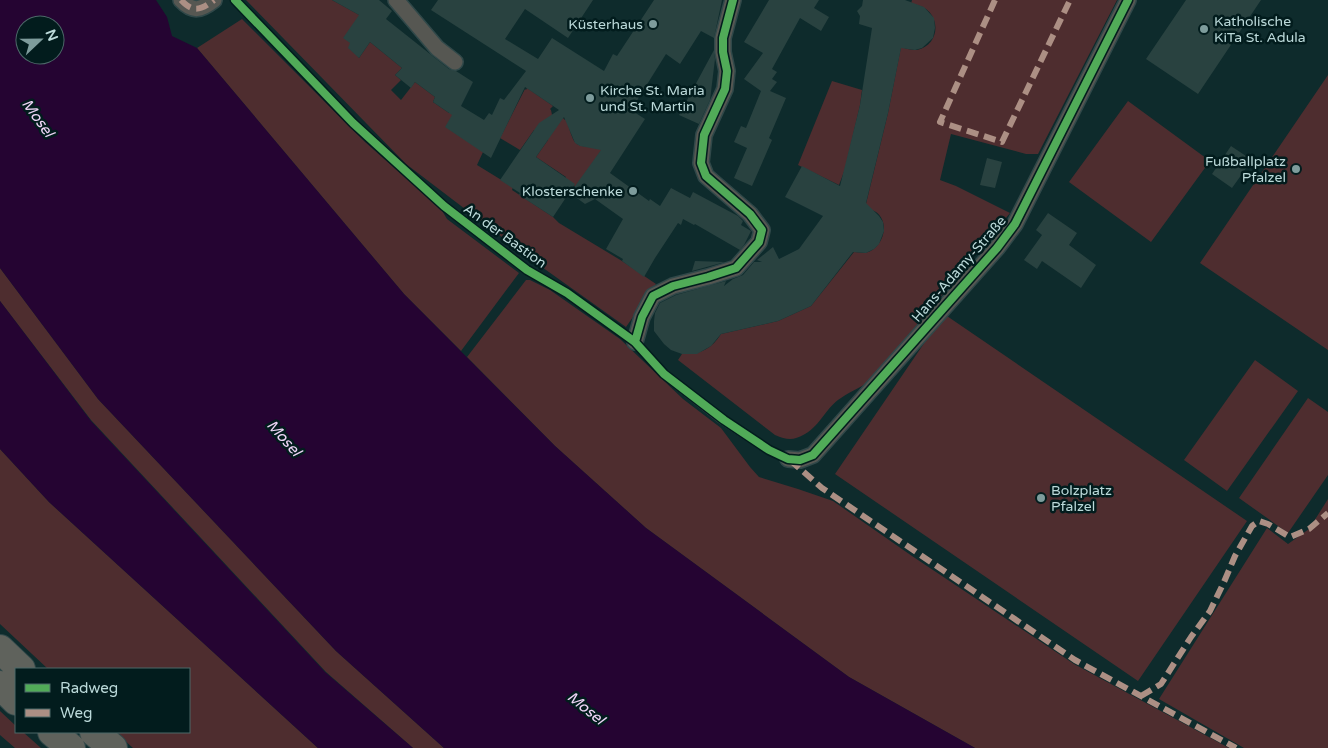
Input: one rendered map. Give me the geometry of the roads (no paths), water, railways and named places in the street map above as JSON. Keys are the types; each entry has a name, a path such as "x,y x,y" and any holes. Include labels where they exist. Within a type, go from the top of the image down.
{"highway":[{"path":"0,649 20,668"},
{"path":"0,685 15,700"},
{"path":"53,733 71,748"},
{"path":"95,733 113,748"}],"street":[{"path":"181,0 187,6 196,9 204,8 214,0"},
{"path":"396,0 437,48 455,62"},
{"path":"635,342 642,317 653,296 673,286 736,268 759,242 762,230 750,214 706,176 701,163 704,135 725,88 727,71 723,52 723,38 733,0"},
{"name":"Hans-Adamy-Straße","path":"788,459 800,460 813,455 997,248 1015,224 1128,0"}],"lane":[{"name":"An der Bastion","path":"235,0 353,124 444,206 527,270 567,293 635,342 664,374 720,418 769,450 788,459"}],"water":[{"name":"Mosel","path":"0,0 156,0 167,17 172,36 197,48 404,294 555,446 646,528 849,677 975,748 444,748 336,651 98,399 0,268"},
{"path":"0,301 91,421 325,672 413,748 318,748 49,502 0,449"}],"place":[{"name":"Küsterhaus","path":"653,24"},
{"name":"Katholische KiTa St. Adula","path":"1204,29"},
{"name":"Kirche St. Maria und St. Martin","path":"590,98"},
{"name":"Fußballplatz Pfalzel","path":"1296,169"},
{"name":"Klosterschenke","path":"633,191"},
{"name":"Bolzplatz Pfalzel","path":"1041,498"}]}
